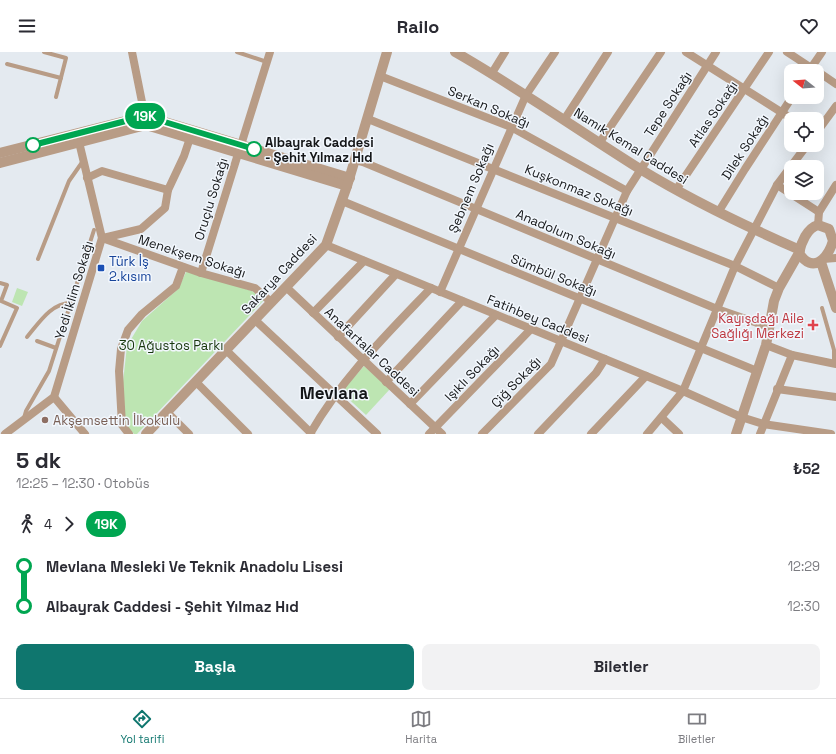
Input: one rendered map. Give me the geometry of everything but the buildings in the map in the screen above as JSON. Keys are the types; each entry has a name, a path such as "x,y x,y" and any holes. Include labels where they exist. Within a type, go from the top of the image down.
{"street":[{"path":"132,52 146,121"},
{"name":"Oruçlu Sokağı","path":"201,273 270,52"},
{"name":"Sakarya Caddesi","path":"146,434 326,245 349,182 387,52"},
{"name":"Namık Kemal Caddesi","path":"455,52 492,73 640,169 676,190 800,252"},
{"path":"492,73 505,52"},
{"name":"Şebnem Sokağı","path":"440,292 526,95 555,52"},
{"path":"564,120 608,52"},
{"path":"600,142 661,52"},
{"path":"686,52 782,112"},
{"name":"Tepe Sokağı","path":"596,260 627,191 716,52"},
{"name":"Atlas Sokağı","path":"676,190 769,52"},
{"path":"787,52 805,64"},
{"path":"817,64 822,52"},
{"name":"Serkan Sokağı","path":"380,76 511,127 627,191"},
{"path":"824,76 836,84"},
{"name":"Dilek Sokağı","path":"719,211 787,104"},
{"path":"824,122 836,106"},
{"name":"Kuşkonmaz Sokağı","path":"368,119 780,285"},
{"path":"0,153 78,138 146,121 349,182"},
{"path":"102,238 141,229 164,208 168,190 184,156 192,134"},
{"path":"0,163 78,138"},
{"name":"Yedi İklim Sokağı","path":"54,397 102,238 78,138"},
{"path":"646,434 662,418 683,391 735,266 777,185 802,152"},
{"name":"Anadolum Sokağı","path":"355,160 717,309 769,327"},
{"path":"87,178 102,171 168,190"},
{"path":"777,185 819,212"},
{"path":"818,225 819,212 836,185"},
{"name":"Sümbül Sokağı","path":"342,201 757,371"},
{"path":"736,434 766,345 780,285 800,252 810,229 818,225 834,230 832,245 822,260"},
{"name":"Menekşem Sokağı","path":"102,238 201,273 255,288 272,302"},
{"name":"Fatihbey Caddesi","path":"326,245 683,391 741,417 763,424 831,434"},
{"path":"800,252 804,260 810,263"},
{"path":"780,285 797,268 810,263 836,258"},
{"name":"Çiğ Sokağı","path":"482,434 551,364 596,260"},
{"path":"822,260 834,295 836,308"},
{"path":"313,313 364,261"},
{"path":"129,434 122,426 119,371 121,349 128,330 142,314 176,286 183,267"},
{"path":"338,337 396,274"},
{"name":"Anafartalar Caddesi","path":"286,287 410,404 432,431 442,434"},
{"path":"226,350 310,434 335,394 362,360 431,288"},
{"path":"386,382 462,301"},
{"path":"410,404 496,315"},
{"path":"255,320 335,394 372,432"},
{"name":"Işıklı Sokağı","path":"432,431 531,329"},
{"path":"766,345 792,355 835,363"},
{"path":"760,434 792,355"},
{"path":"538,434 596,373 605,359"},
{"path":"591,434 646,376"},
{"path":"196,382 248,434"},
{"path":"777,389 836,397"},
{"path":"5,434 54,397 85,434"},
{"path":"167,412 189,434"},
{"path":"662,418 679,434"}],"lane":[{"path":"44,52 66,58 56,97"},
{"path":"237,52 267,62"},
{"path":"7,64 61,78"},
{"path":"38,259 69,181 83,161"},
{"path":"24,420 26,411 49,371 94,230"},
{"path":"0,283 7,285 1,301 17,308 0,346"},
{"path":"27,337 45,316 56,306 71,303"},
{"path":"822,308 834,350 835,363"},
{"path":"37,341 56,348"}],"green space":[{"name":"30 Ağustos Parkı","path":"187,270 252,291 264,300 137,434 134,434 125,424 123,382 127,346 142,321 178,289"},
{"path":"17,288 28,292 22,306 12,302"},
{"path":"364,366 390,389 366,415 341,392"}],"bus line":[{"name":"19K","path":"33,145 145,116 254,149"}],"place":[{"name":"Albayrak Caddesi - Şehit Yılmaz Hıd","path":"254,149"},
{"name":"Türk İş 2.kısım","path":"101,268"},
{"name":"Kayışdağı Aile Sağlığı Merkezi","path":"813,325"},
{"name":"Akşemsettin İlkokulu","path":"45,420"}],"district":[{"name":"Mevlana","path":"334,393"}]}
